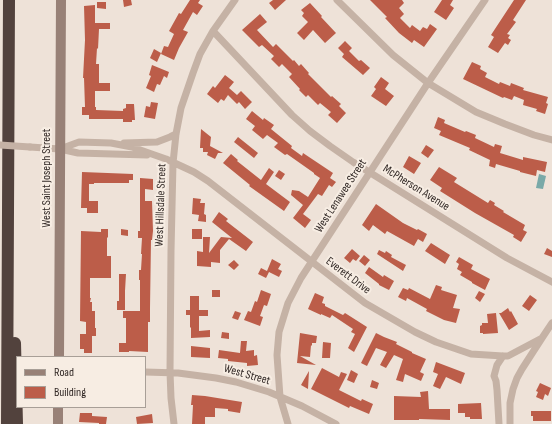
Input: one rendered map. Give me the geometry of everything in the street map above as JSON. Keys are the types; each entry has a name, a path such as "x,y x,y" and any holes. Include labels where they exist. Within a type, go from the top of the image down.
{"highway":[{"path":"7,424 9,0"},
{"path":"8,219 16,392"},
{"path":"16,408 17,424"}],"main road":[{"name":"West Saint Joseph Street","path":"59,356 61,0"},
{"path":"58,408 58,424"}],"street":[{"name":"West Hillsdale Street","path":"174,424 170,372 173,163 176,134 181,108 200,54 213,30 235,0"},
{"path":"337,0 392,55 428,83 476,112 520,130 552,140"},
{"name":"West Lenawee Street","path":"288,424 280,397 277,354 279,332 288,303 301,278 428,83 485,0"},
{"name":"McPherson Avenue","path":"213,30 292,115 353,162 507,258 552,282"},
{"path":"111,143 157,142 176,134"},
{"name":"Everett Drive","path":"60,149 78,142 111,143 132,147 194,172 208,181 365,303 415,332 436,342 471,354 508,356 542,338"},
{"name":"Everett Drive","path":"0,145 60,149 78,153 159,157"},
{"path":"510,424 510,403 517,378 552,323"},
{"path":"500,424 496,381 494,376 497,364 503,356"},
{"name":"West Street","path":"146,372 170,372 216,378 242,384 269,392 302,406 336,424"}],"water":[{"path":"539,174 546,176 543,189 536,188"}],"building":[{"path":"123,0 131,0 132,5 124,7"},
{"path":"190,0 200,0 198,3 203,6 197,15 193,12 183,30 188,32 174,60 161,54 164,46 168,47 174,34 169,31 179,13 181,14"},
{"path":"273,0 286,0 275,10 269,3"},
{"path":"370,0 402,0 404,3 399,8 404,14 400,18 410,28 412,25 420,31 423,27 427,29 430,24 437,29 424,47 414,40 412,43 399,33 385,18 387,17"},
{"path":"442,0 453,0 450,5 454,8 446,20 434,12"},
{"path":"514,0 526,0 513,20 516,22 507,34 510,35 508,38 511,40 508,45 505,43 498,53 488,47 494,37 491,35"},
{"path":"97,2 106,2 106,9 97,8"},
{"path":"310,3 336,33 325,43 313,30 304,40 297,33 308,22 302,16 304,13 301,10"},
{"path":"95,5 95,23 110,23 110,29 99,29 96,64 99,64 99,83 110,83 110,91 95,91 95,107 96,110 123,111 123,109 126,108 126,104 134,104 135,120 132,120 132,122 123,122 123,119 89,119 89,115 82,115 82,107 85,107 83,78 85,40 84,6"},
{"path":"260,14 267,22 257,30 273,47 276,44 299,66 301,64 309,73 308,74 331,97 332,96 341,104 339,106 346,113 337,123 328,115 331,112 320,103 318,105 308,95 306,97 299,90 300,89 289,77 292,74 282,64 279,67 271,59 274,56 262,45 259,47 242,30"},
{"path":"345,41 352,48 349,51 359,61 361,60 370,68 363,75 342,57 344,54 338,48"},
{"path":"154,49 161,53 157,62 150,58"},
{"path":"472,62 481,66 480,69 487,73 485,77 499,84 500,82 510,86 511,83 524,88 523,90 548,97 546,103 548,104 545,114 536,111 537,109 523,105 524,100 514,96 512,100 503,98 463,79"},
{"path":"152,65 169,72 167,78 164,76 160,85 157,84 154,92 146,88 151,76 149,75"},
{"path":"225,75 234,82 229,88 237,95 241,91 252,102 245,109 239,102 237,104 228,95 224,101 221,99 218,103 207,94 213,86 215,88"},
{"path":"381,77 389,83 385,89 394,96 386,106 371,96 376,89 374,87"},
{"path":"151,102 158,103 155,119 144,117 146,106 150,107"},
{"path":"252,111 263,120 264,118 274,125 271,129 292,146 291,148 302,156 303,153 333,173 330,178 336,182 332,187 329,185 322,196 318,194 303,214 311,220 305,228 293,218 303,205 291,195 292,190 299,191 308,197 320,178 287,154 285,155 274,147 278,143 267,135 263,139 252,130 255,126 246,119"},
{"path":"438,117 445,120 444,123 476,135 475,138 494,147 495,144 502,146 500,153 523,160 523,157 547,162 545,172 537,170 536,176 496,164 495,168 489,166 490,160 469,150 470,148 439,135 441,131 434,128"},
{"path":"201,129 211,137 210,146 223,153 218,153 215,159 207,155 208,152 203,152 203,148 200,148"},
{"path":"238,137 258,153 254,158 234,142"},
{"path":"426,145 434,150 428,158 421,153"},
{"path":"231,154 238,160 237,161 261,180 269,168 274,172 266,184 290,202 284,211 249,186 250,185 223,163"},
{"path":"409,156 421,163 414,174 403,167"},
{"path":"439,167 457,178 454,182 488,203 490,200 495,203 494,205 504,211 503,212 525,225 523,230 527,232 521,242 513,237 514,235 440,191 442,188 430,180"},
{"path":"279,170 285,174 281,180 275,176"},
{"path":"82,172 133,174 133,180 129,180 129,183 89,184 89,201 98,201 98,213 87,213 87,208 81,208"},
{"path":"140,178 153,179 153,190 145,189 145,201 152,201 153,231 151,240 148,352 119,352 119,343 126,343 126,318 123,318 123,311 140,311 139,270 141,270 142,238 138,238 138,231 140,231"},
{"path":"193,198 201,199 200,203 205,203 204,214 206,215 206,222 198,221 199,215 192,214"},
{"path":"376,204 403,223 427,234 423,242 418,239 414,246 387,231 385,234 373,225 369,231 362,225"},
{"path":"219,212 228,219 226,221 253,242 246,251 229,239 220,250 220,263 211,262 211,267 197,266 197,251 203,252 203,237 210,237 209,253 221,237 232,238 212,222"},
{"path":"101,229 108,229 107,256 111,256 111,278 90,278 90,302 92,302 92,311 95,311 96,336 92,336 92,353 84,353 84,349 80,349 80,334 86,334 86,322 80,321 81,231 101,232"},
{"path":"121,229 128,230 128,236 121,235"},
{"path":"192,229 202,229 202,239 192,239"},
{"path":"431,243 450,255 445,264 425,251"},
{"path":"547,248 552,251 552,257 544,254"},
{"path":"352,249 360,256 356,261 353,259 350,263 344,258"},
{"path":"379,250 385,253 386,251 392,255 391,257 406,265 403,271 377,254"},
{"path":"364,255 370,260 365,266 359,261"},
{"path":"459,257 473,265 471,269 490,279 485,290 460,275 462,272 457,269 459,264 456,262"},
{"path":"272,259 281,264 278,269 282,271 279,277 269,272 266,278 258,274 261,268 267,271"},
{"path":"234,260 239,265 234,270 228,265"},
{"path":"369,267 383,277 384,275 394,281 389,290 379,285 365,273"},
{"path":"119,274 126,274 125,310 117,310 117,301 119,301"},
{"path":"436,285 442,287 441,290 457,295 453,308 460,309 456,323 444,320 426,311 427,309 407,298 406,301 398,297 403,288 408,290 409,288 430,299"},
{"path":"212,290 220,290 220,297 212,297"},
{"path":"261,290 271,294 267,306 264,305 260,316 263,317 260,326 244,320 248,311 251,312 255,301 257,302"},
{"path":"479,291 485,294 480,302 475,298"},
{"path":"315,293 324,297 322,303 325,304 325,306 343,315 345,313 367,327 354,352 348,348 355,334 351,332 353,329 332,315 330,318 308,309"},
{"path":"530,295 537,300 529,311 522,306"},
{"path":"190,296 199,296 199,310 208,310 208,316 199,316 199,331 210,330 210,337 191,338 190,315 186,315 186,310 190,310"},
{"path":"508,308 518,324 509,330 499,313"},
{"path":"235,311 241,313 238,320 232,318"},
{"path":"496,313 498,333 480,333 480,326 482,323 488,323 487,314"},
{"path":"222,332 229,333 229,339 221,338"},
{"path":"300,333 317,336 316,343 312,343 312,346 311,345 310,357 300,356 316,365 297,363"},
{"path":"376,333 397,342 396,344 426,359 420,372 424,374 421,381 405,374 403,382 396,380 403,359 394,355 386,368 380,365 387,352 376,348 367,366 361,363"},
{"path":"241,341 247,341 246,351 254,350 254,356 257,355 258,365 247,366 247,363 228,361 228,359 218,358 219,350 240,353"},
{"path":"323,342 331,343 330,358 322,358"},
{"path":"191,346 210,348 210,358 191,357"},
{"path":"436,362 465,373 461,384 446,377 440,389 433,386 438,374 433,372"},
{"path":"322,368 339,377 341,372 347,374 339,390 361,401 362,399 373,404 369,414 350,406 349,408 311,389"},
{"path":"351,370 358,374 354,383 347,380"},
{"path":"309,371 308,389 301,385"},
{"path":"372,380 379,383 377,389 370,387"},
{"path":"540,383 551,388 548,396 545,394 543,400 536,397 538,392 536,391"},
{"path":"428,391 429,409 450,409 450,420 394,420 394,396 421,397 420,392"},
{"path":"192,395 242,402 240,413 228,411 228,409 215,408 215,417 205,417 205,424 192,424"},
{"path":"481,403 482,419 470,419 470,417 465,417 465,413 458,413 458,404"},
{"path":"531,411 551,411 551,421 533,421"},
{"path":"80,413 92,413 92,416 107,417 106,424 79,422"},
{"path":"152,414 153,423 137,424 136,417"}]}
